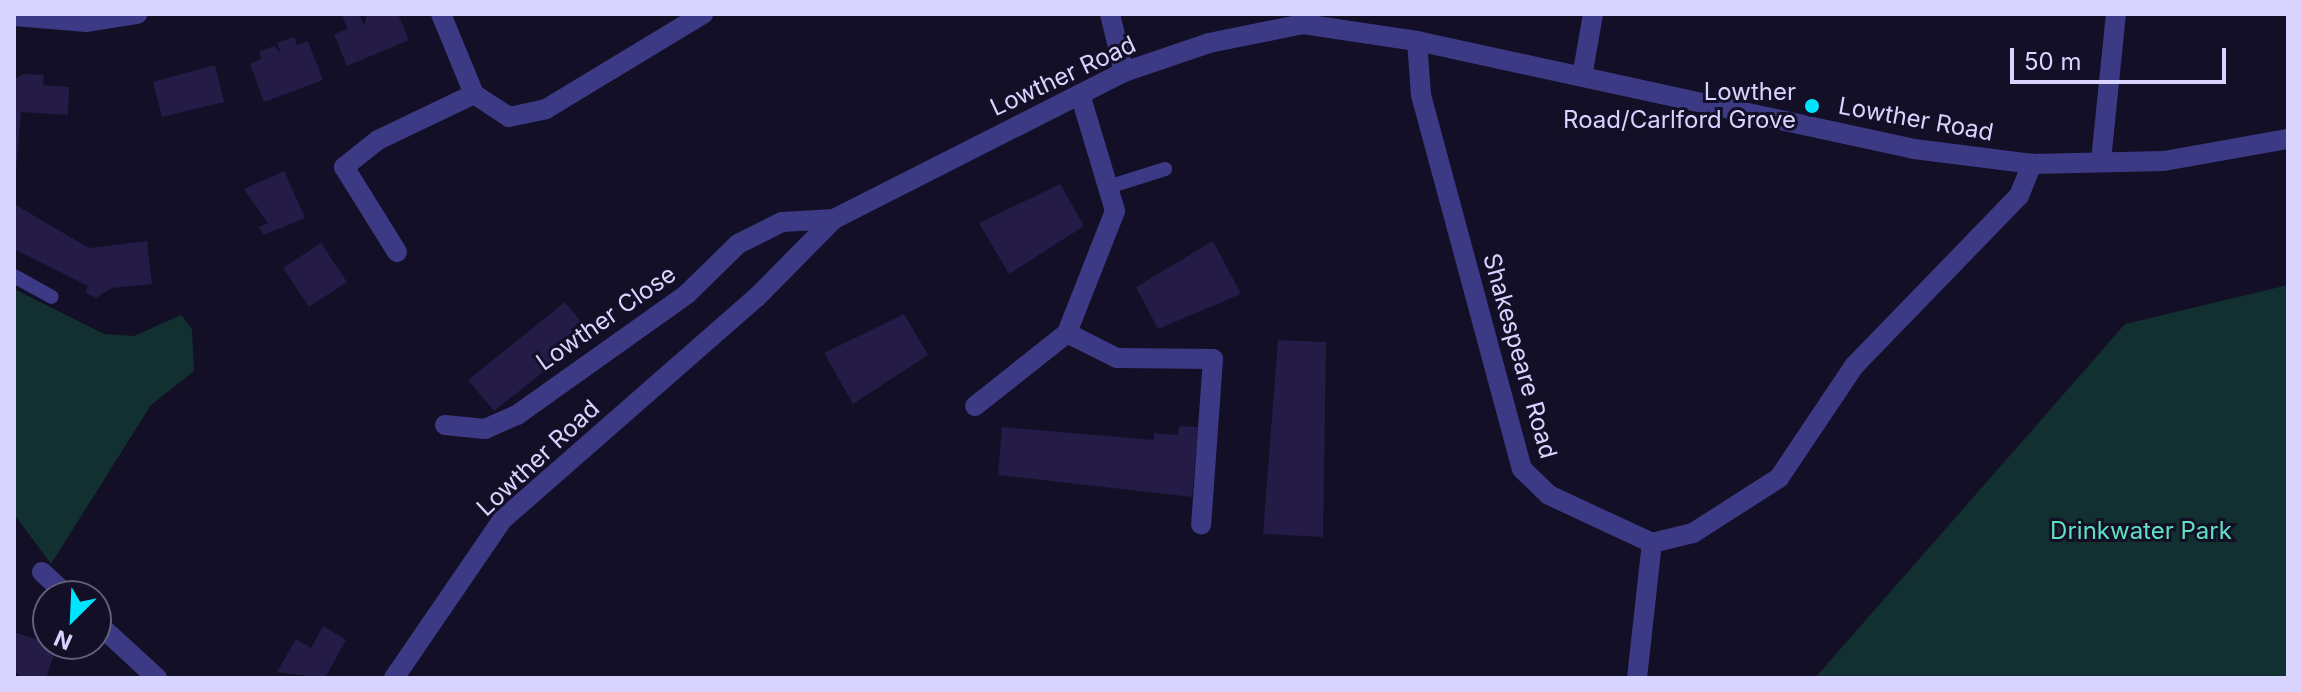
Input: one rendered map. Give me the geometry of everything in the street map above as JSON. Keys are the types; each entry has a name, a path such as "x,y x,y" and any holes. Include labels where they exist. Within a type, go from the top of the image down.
{"street":[{"path":"14,16 87,22 137,14"},
{"path":"441,14 474,94 495,113 529,116 703,14"},
{"path":"1110,14 1124,72"},
{"path":"1582,77 1593,14"},
{"path":"2101,161 2116,14"},
{"name":"Lowther Road","path":"394,678 502,520 757,297 834,219 1124,72 1295,23 1417,41 1914,149 2032,164 2164,161 2288,139"},
{"name":"Shakespeare Road","path":"1417,41 1421,95 1522,469 1549,495 1652,543"},
{"path":"397,252 344,167 378,140 474,94"},
{"path":"975,406 1067,333 1115,211 1080,94"},
{"path":"1637,678 1652,543 1693,533 1779,478 1854,366 2019,196 2032,164"},
{"name":"Lowther Close","path":"445,425 485,429 517,415 687,294 738,244 782,222 834,219"},
{"path":"1067,333 1117,358 1213,359 1201,525"},
{"path":"42,572 51,580"},
{"path":"112,637 157,678"}],"lane":[{"path":"1108,187 1165,169"},
{"path":"14,276 52,297"}],"green space":[{"name":"Drinkwater Park","path":"2288,285 2288,678 1815,678 2125,324"},
{"path":"14,289 104,334 134,336 181,315 192,329 194,371 151,405 51,564 14,514"}],"building":[{"path":"359,14 364,25 367,14 398,14 409,40 347,66 334,34 348,29 342,15"},
{"path":"294,37 297,45 308,41 323,80 264,102 250,64 261,59 259,52 274,46 281,53 277,43"},
{"path":"215,65 224,102 162,117 153,82"},
{"path":"23,74 44,75 43,85 69,87 68,115 21,112 14,195 14,79"},
{"path":"284,171 305,218 264,235 259,227 268,223 244,189"},
{"path":"1060,184 1084,226 1009,274 979,223"},
{"path":"14,204 89,248 147,241 152,284 112,288 96,298 85,292 88,286 14,249"},
{"path":"1213,241 1241,294 1158,329 1136,287"},
{"path":"321,243 347,282 309,307 283,268"},
{"path":"565,302 591,334 494,411 468,380"},
{"path":"904,314 928,355 853,404 824,353"},
{"path":"1278,340 1326,342 1323,537 1263,534"},
{"path":"1179,426 1198,427 1192,497 998,475 1002,427 1154,440 1154,433 1178,435"},
{"path":"323,626 346,640 325,678 277,672 296,639 311,648"},
{"path":"14,632 32,638 32,660 52,660 46,678 21,678 14,669"}],"place":[{"name":"Lowther Road/Carlford Grove","path":"1812,106"}]}
